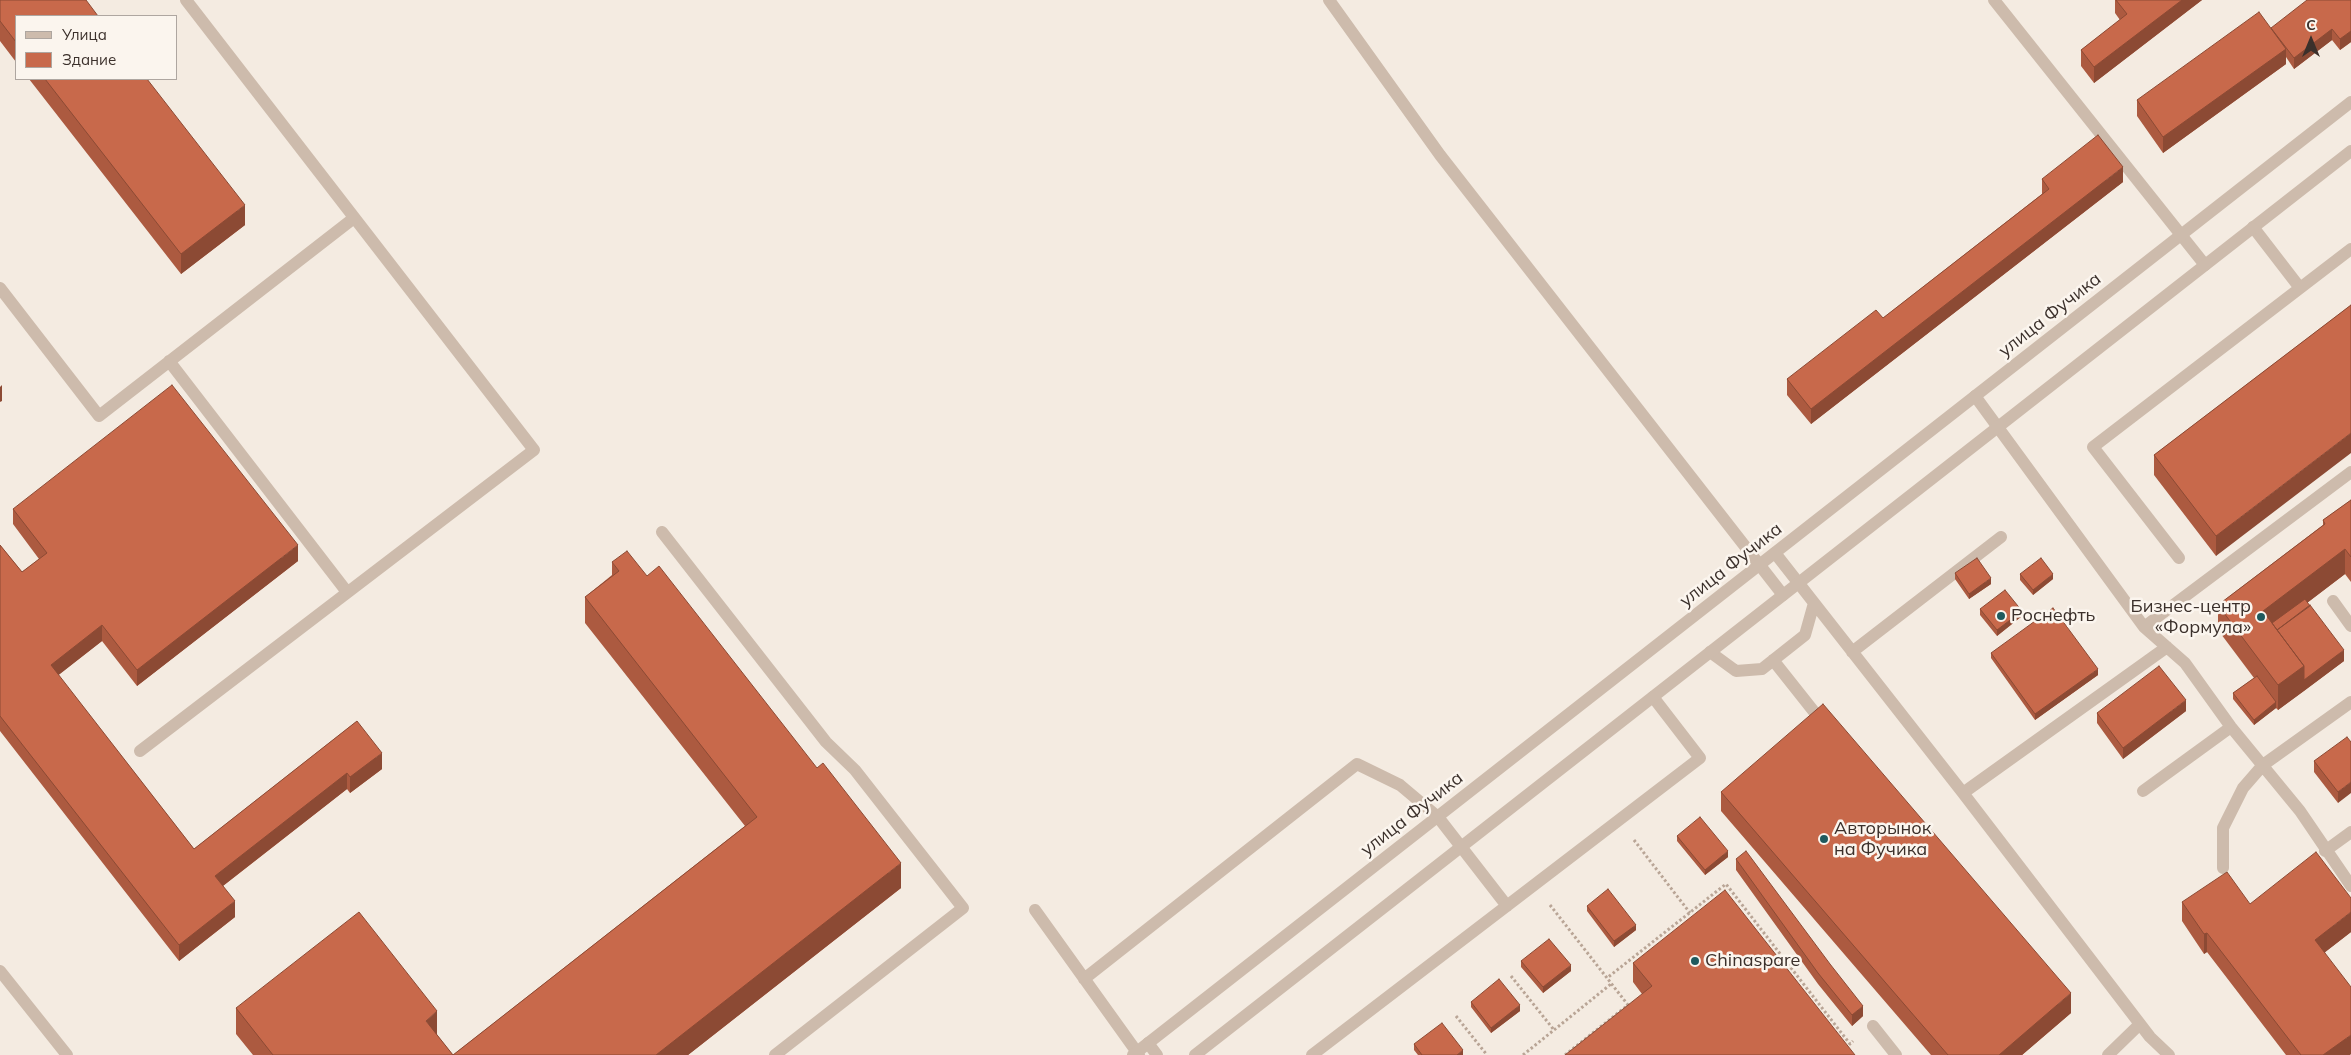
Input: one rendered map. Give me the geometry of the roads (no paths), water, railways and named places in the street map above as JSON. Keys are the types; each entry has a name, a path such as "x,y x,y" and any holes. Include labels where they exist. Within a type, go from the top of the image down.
{"street":[{"path":"140,751 534,450 186,0"},
{"path":"1329,0 1440,155 1783,595"},
{"path":"1994,0 2205,265"},
{"name":"улица Фучика","path":"1136,1054 2351,102"},
{"path":"1195,1055 2351,151"},
{"path":"0,288 99,416 354,218"},
{"path":"2254,227 2300,288"},
{"path":"2179,558 2093,447 2351,249"},
{"path":"169,361 347,592"},
{"path":"1975,396 1999,426 2144,627 2184,663 2231,727 2300,811 2325,851 2351,886"},
{"path":"2144,627 2351,472"},
{"path":"662,532 826,742 855,770 963,908 775,1055"},
{"path":"1852,652 2001,537"},
{"path":"1775,553 1963,793 2140,1024 2169,1055"},
{"path":"2333,601 2351,626"},
{"path":"1710,652 1736,671 1762,669 1805,635 1814,604"},
{"path":"1963,793 2167,647"},
{"path":"1773,660 1819,718"},
{"path":"1312,1055 1700,758 1653,697"},
{"path":"2223,868 2223,828 2243,788 2263,765 2351,702"},
{"path":"2143,791 2231,727"},
{"path":"1084,979 1357,764 1400,785 1438,817 1508,906"},
{"path":"2325,851 2351,832"},
{"path":"1035,910 1136,1054"},
{"path":"0,971 67,1055"},
{"path":"2108,1055 2140,1024"},
{"path":"1873,1026 1896,1055"},
{"path":"1148,1043 1158,1055"}],"place":[{"name":"Роснефть","path":"2001,616"},
{"name":"Бизнес-центр «Формула»","path":"2261,617"},
{"name":"Авторынок на Фучика","path":"1824,839"},
{"name":"Chinaspare","path":"1695,961"}]}
